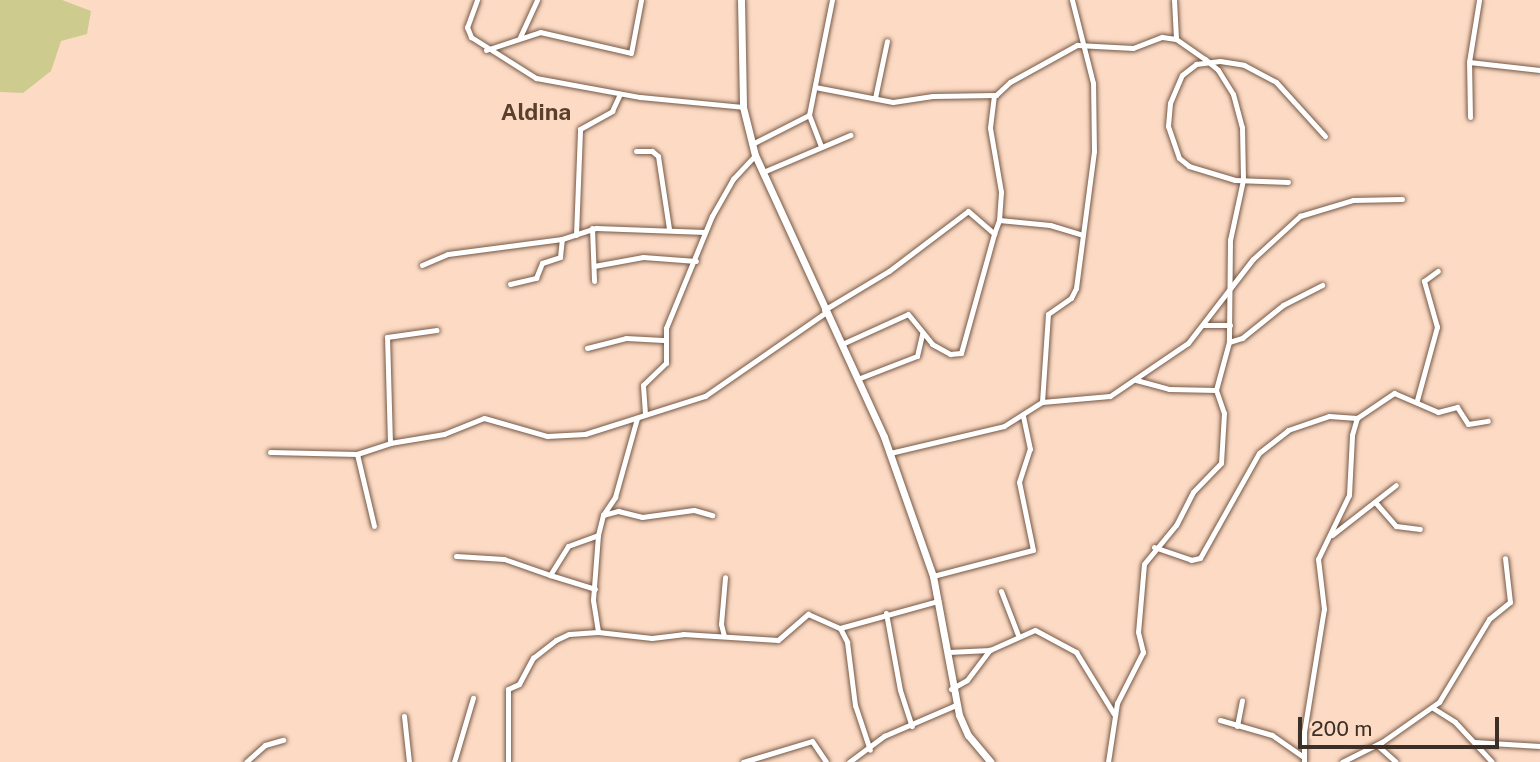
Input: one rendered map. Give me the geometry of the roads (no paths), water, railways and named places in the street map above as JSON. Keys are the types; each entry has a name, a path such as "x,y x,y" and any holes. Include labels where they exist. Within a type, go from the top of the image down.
{"street":[{"path":"477,0 467,31 486,50 543,80 620,94 743,107"},
{"path":"520,37 537,0"},
{"path":"486,50 542,32 631,53 641,0"},
{"path":"741,0 743,107 755,155 825,312 860,377 890,453 933,576 948,652 951,689 956,705 968,735 991,762"},
{"path":"821,147 808,115 832,0"},
{"path":"1042,402 1048,314 1075,292 1095,140 1093,83 1072,0"},
{"path":"1174,0 1176,39"},
{"path":"1470,117 1469,62 1479,0"},
{"path":"815,87 893,102 933,96 994,95 1059,52 1085,44 1133,48 1156,38 1176,39 1209,62 1227,81 1238,110 1243,180 1230,240 1229,342 1216,390 1225,422 1221,463 1154,547 1144,564 1139,593 1143,652 1127,678 1114,714 1108,762"},
{"path":"875,98 887,41"},
{"path":"1288,182 1243,180 1189,166 1179,158 1169,138 1168,114 1178,82 1196,64 1209,62 1244,65 1264,74 1325,136"},
{"path":"1469,62 1540,70"},
{"path":"576,235 580,129 612,111 620,94"},
{"path":"842,344 905,314 913,317 922,334 950,354 964,350 999,220 1001,192 989,128 994,95"},
{"path":"752,144 808,115"},
{"path":"763,172 850,135"},
{"path":"636,151 657,154 669,229"},
{"path":"645,414 643,385 666,363 663,340 696,261 705,232 722,194 755,155"},
{"path":"890,453 1004,426 1042,402 1105,397 1136,380 1188,343 1253,259 1300,216 1353,200 1402,199"},
{"path":"270,452 357,454 390,443 444,433 484,418 556,436 585,434 716,390 825,312 889,271 968,211 994,234"},
{"path":"999,220 1050,225 1083,235"},
{"path":"592,229 594,281"},
{"path":"422,265 448,254 562,239 592,229 705,232"},
{"path":"510,284 534,281 542,263 560,257 562,239"},
{"path":"594,266 643,257 696,261"},
{"path":"1417,400 1437,327 1424,281 1438,271"},
{"path":"1229,342 1242,338 1283,305 1322,285"},
{"path":"1204,325 1230,325"},
{"path":"390,443 387,337 437,330"},
{"path":"860,377 916,356 922,334"},
{"path":"587,348 626,338 663,340"},
{"path":"1136,380 1169,389 1216,390"},
{"path":"1220,720 1272,735 1304,759 1324,609 1318,559 1332,535 1349,495 1352,435 1357,418 1387,395 1402,393 1438,412 1457,407 1468,424 1488,421"},
{"path":"933,576 1033,550 1019,482 1030,449 1023,415"},
{"path":"1154,547 1191,560 1200,558 1259,453 1288,430 1329,416 1357,418"},
{"path":"598,632 595,589 598,535 603,514 614,500 637,418"},
{"path":"357,454 374,526"},
{"path":"1332,535 1396,485"},
{"path":"614,500 618,511"},
{"path":"1375,502 1396,526 1420,529"},
{"path":"603,514 618,511 642,517 694,510 712,515"},
{"path":"550,575 568,546 598,535"},
{"path":"456,556 504,559 595,589"},
{"path":"1342,762 1377,745 1433,708 1448,691 1493,614 1510,602 1505,558"},
{"path":"724,636 721,624 725,577"},
{"path":"1001,591 1018,635"},
{"path":"508,762 508,689 519,684 533,658 556,640 569,634 598,632 646,638 724,636 781,640 805,614 840,628 886,613 938,601"},
{"path":"886,613 900,690 912,726"},
{"path":"840,628 847,642 855,705 870,750"},
{"path":"951,689 967,680 990,650 1018,635 1042,631 1073,649 1114,714"},
{"path":"948,652 990,650"},
{"path":"454,762 473,698"},
{"path":"1237,726 1242,700"},
{"path":"849,762 870,750 884,736 956,705"},
{"path":"1433,708 1455,722 1492,762"},
{"path":"404,716 409,762"},
{"path":"246,762 265,745 283,740"},
{"path":"743,762 812,741 826,762"},
{"path":"1474,742 1540,746"},
{"path":"1377,745 1396,762"}],"district":[{"name":"Aldina","path":"536,112"}]}
